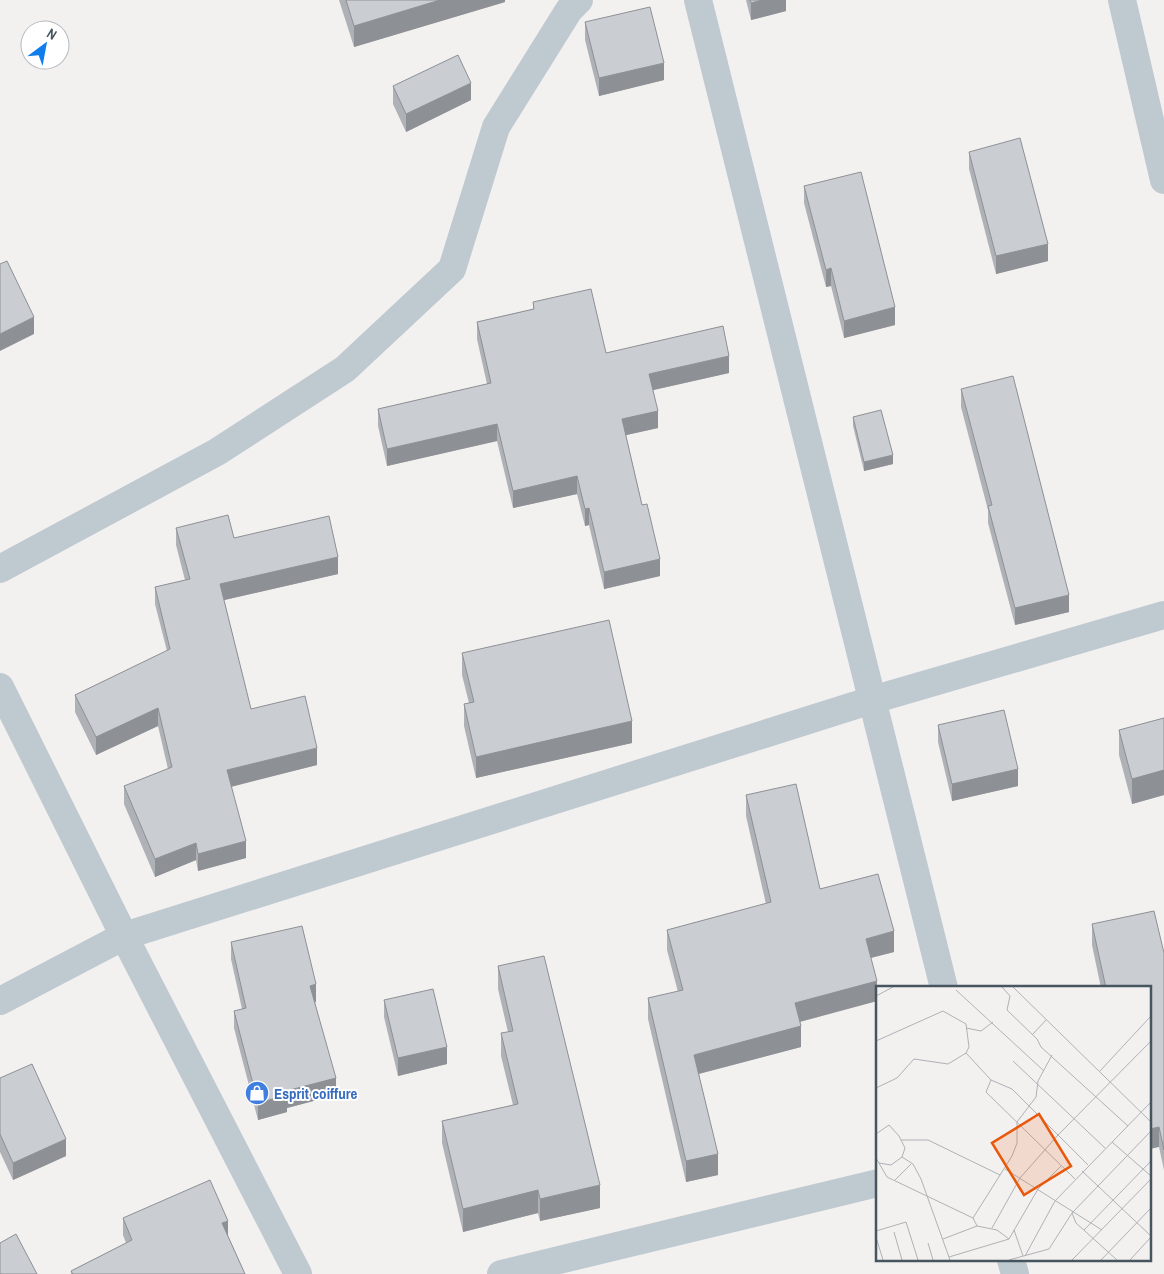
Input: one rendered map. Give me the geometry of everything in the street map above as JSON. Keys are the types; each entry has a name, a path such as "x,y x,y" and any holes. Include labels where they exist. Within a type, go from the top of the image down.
{"street":[{"path":"0,569 217,452 345,369 452,269 496,127 569,10 579,0"},
{"path":"698,0 944,986"},
{"path":"1122,0 1164,180"},
{"path":"0,1001 124,936 872,700 1164,615"},
{"path":"0,687 124,936 298,1274"},
{"path":"501,1274 876,1183"}],"building":[{"path":"346,0 440,0 354,26"},
{"path":"750,0 762,0 751,3"},
{"path":"650,7 664,63 599,78 585,22"},
{"path":"458,55 471,83 406,114 393,86"},
{"path":"1020,138 1048,244 996,256 969,152"},
{"path":"861,172 895,307 844,321 831,268 826,270 804,186"},
{"path":"7,261 34,317 0,334 0,264"},
{"path":"591,289 606,353 723,326 729,356 649,374 658,411 622,419 642,505 647,504 660,559 604,572 589,508 585,509 577,476 513,491 497,424 387,449 378,409 491,383 477,322 534,309 533,302"},
{"path":"1013,376 1069,595 1015,608 988,506 992,505 961,389"},
{"path":"881,410 893,455 864,462 853,417"},
{"path":"228,515 234,538 329,516 338,557 220,584 251,709 305,696 317,748 227,770 246,841 198,854 196,843 155,859 124,786 172,767 158,708 96,737 75,695 170,649 155,587 190,579 176,528"},
{"path":"609,620 632,721 476,757 464,704 474,702 462,653"},
{"path":"1004,710 1018,769 952,784 938,725"},
{"path":"1164,718 1164,770 1132,779 1119,730"},
{"path":"796,784 820,889 878,874 894,931 866,939 877,981 795,1003 801,1026 694,1055 718,1154 686,1161 648,998 683,990 667,930 771,902 746,795"},
{"path":"1154,911 1164,953 1164,1150 1159,1127 1152,1129 1152,986 1106,986 1092,924"},
{"path":"302,926 316,984 310,986 336,1078 286,1091 287,1095 258,1103 234,1011 246,1008 231,942"},
{"path":"544,956 600,1185 540,1199 538,1190 463,1209 442,1121 518,1104 501,1033 513,1031 498,966"},
{"path":"433,989 447,1047 398,1058 384,1000"},
{"path":"32,1064 66,1139 13,1163 0,1134 0,1078"},
{"path":"210,1180 228,1221 222,1223 245,1274 73,1274 71,1271 132,1240 123,1218"},
{"path":"16,1234 37,1274 0,1274 0,1243"}],"place":[{"name":"Esprit coiffure","path":"257,1093"}]}
